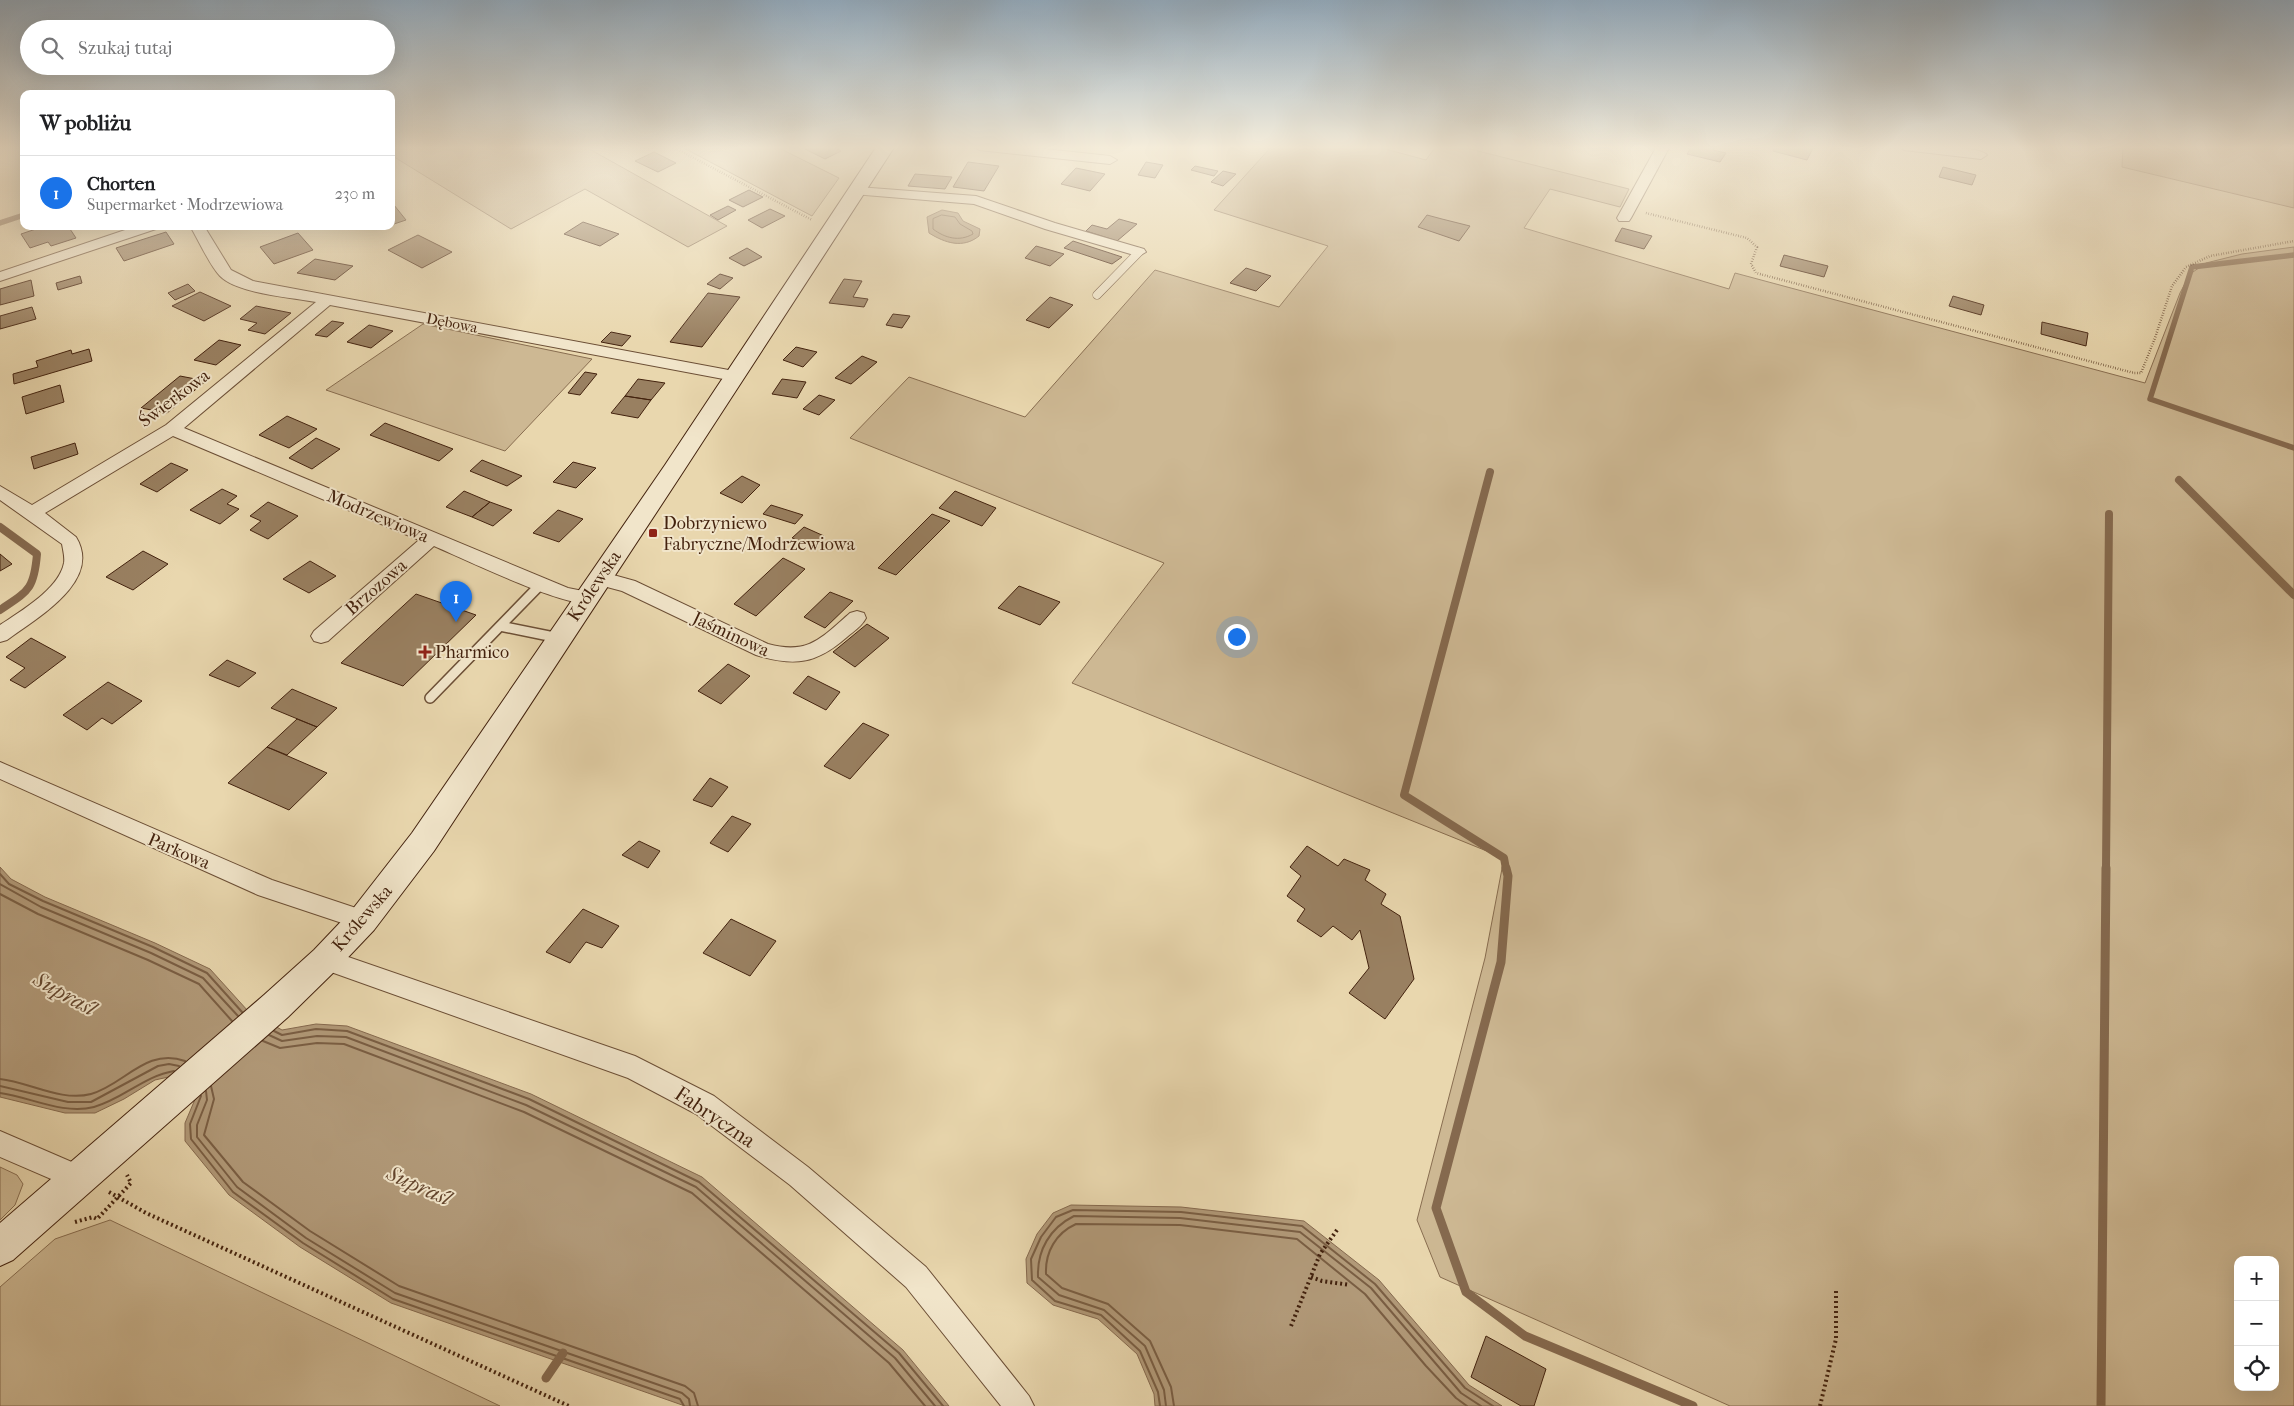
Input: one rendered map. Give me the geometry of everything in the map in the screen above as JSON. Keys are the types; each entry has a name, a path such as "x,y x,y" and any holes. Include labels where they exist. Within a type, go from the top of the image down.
{"street":[{"name":"Królewska","path":"0,1247 276,1006 325,960 363,920 423,842 844,212"},
{"path":"1009,212 1050,226 1140,252"},
{"path":"0,277 139,230"},
{"name":"Dębowa","path":"199,230 225,273 236,280 250,285 734,376"},
{"name":"Świerkowa","path":"32,512 172,429 328,299"},
{"name":"Modrzewiowa","path":"172,429 565,594 592,588"},
{"path":"0,492 32,512 70,541 74,561 69,578 46,602 0,635"},
{"name":"Brzozowa","path":"321,636 432,538"},
{"name":"Jaśminowa","path":"592,588 628,586 762,650 793,658 808,654 823,646 857,618"},
{"name":"Parkowa","path":"0,770 266,888 363,920"},
{"name":"Fabryczna","path":"325,960 636,1068 705,1105 799,1176 916,1277 1019,1406"},
{"path":"0,1144 78,1178"}],"lane":[{"path":"1097,295 1140,252"},
{"path":"430,698 541,584"},
{"path":"500,626 559,638"}],"path":[{"path":"795,212 817,223 833,228"},
{"path":"1627,214 1747,238 1757,247 1751,264 1756,272 2134,373 2141,372 2157,333 2171,286 2189,264 2209,256 2294,241"},
{"path":"78,1178 118,1197 146,1214 569,1406"},
{"path":"1291,1326 1320,1254 1337,1230"},
{"path":"1311,1277 1350,1286"},
{"path":"1820,1406 1836,1339 1836,1289"}],"shaded area":[{"path":"483,212 543,212 511,229"},
{"path":"625,212 701,212 727,226 688,247"},
{"path":"804,212 815,212 812,216"},
{"path":"1219,212 1535,212 1524,228 1729,289 1735,273 2145,383 2180,293 2190,274 2206,263 2242,254 2294,247 2294,1406 1730,1406 1440,1277 1417,1220 1485,958 1504,858 1072,683 1164,563 850,438 909,377 1025,417 1155,270 1279,307 1328,246"},
{"path":"423,324 592,359 505,451 326,390"},
{"path":"0,1167 17,1175 23,1184 15,1205 0,1220"},
{"path":"110,1220 500,1406 0,1406 0,1287 55,1239"}],"water":[{"path":"939,212 958,213 963,221 980,229 979,236 973,240 960,243 941,240 929,233 927,217"},
{"name":"Supraśl","path":"0,867 11,879 45,897 155,943 210,969 248,1011 282,1030 316,1024 347,1026 531,1094 702,1177 903,1350 949,1406 685,1406 391,1303 300,1247 229,1195 185,1141 185,1123 196,1097 173,1076 155,1080 124,1099 95,1113 65,1113 0,1097"},
{"path":"1071,1205 1181,1207 1304,1221 1379,1280 1469,1385 1502,1406 1155,1406 1154,1394 1137,1354 1098,1319 1053,1305 1027,1283 1026,1259 1037,1234 1053,1213"}],"building":[{"path":"395,212 399,212 406,220 395,224"},
{"path":"717,212 733,212 718,220 710,215"},
{"path":"765,212 776,212 785,216 762,228 748,220"},
{"path":"1427,215 1470,226 1459,241 1418,227"},
{"path":"1119,219 1137,224 1117,241 1086,231 1092,225 1107,229"},
{"path":"583,222 619,234 600,246 564,234"},
{"path":"1622,228 1652,236 1644,249 1615,241"},
{"path":"33,230 71,230 76,238 51,246 48,242 30,248 21,234"},
{"path":"166,232 174,244 124,261 116,248"},
{"path":"298,233 313,250 274,264 260,247"},
{"path":"418,235 452,252 422,268 388,250"},
{"path":"1073,241 1122,257 1112,264 1064,248"},
{"path":"1036,246 1064,254 1050,266 1025,258"},
{"path":"747,248 762,257 744,266 729,258"},
{"path":"1784,255 1828,266 1824,277 1780,266"},
{"path":"315,259 353,266 335,280 297,273"},
{"path":"1246,268 1271,276 1256,291 1230,283"},
{"path":"720,274 733,278 720,289 707,284"},
{"path":"80,276 82,283 58,290 56,283"},
{"path":"844,279 862,281 853,297 868,299 864,307 829,303"},
{"path":"31,280 34,296 0,305 0,289"},
{"path":"188,284 195,291 175,300 168,293"},
{"path":"200,292 231,306 204,321 172,306"},
{"path":"708,293 740,297 702,347 670,342"},
{"path":"1953,296 1984,305 1981,315 1949,306"},
{"path":"1050,297 1073,305 1049,328 1026,320"},
{"path":"256,306 291,313 265,334 248,330 257,323 240,319"},
{"path":"32,307 36,319 0,329 0,316"},
{"path":"893,314 910,316 902,328 886,325"},
{"path":"332,321 344,323 327,337 315,335"},
{"path":"2042,322 2088,333 2086,346 2041,334"},
{"path":"369,325 393,331 371,348 347,342"},
{"path":"611,332 631,336 622,346 601,342"},
{"path":"219,340 241,345 216,365 194,360"},
{"path":"796,347 817,352 803,367 783,360"},
{"path":"89,349 92,361 14,384 13,374 38,367 36,361 71,350 72,354"},
{"path":"862,356 877,362 851,384 835,378"},
{"path":"585,372 597,374 580,395 568,393"},
{"path":"180,376 206,381 167,413 141,408"},
{"path":"638,379 665,383 651,400 625,396"},
{"path":"782,379 806,382 797,398 772,394"},
{"path":"60,385 64,402 26,414 22,397"},
{"path":"819,395 835,400 819,415 803,409"},
{"path":"625,396 651,400 638,418 611,413"},
{"path":"287,416 317,429 289,448 259,435"},
{"path":"385,423 453,449 439,461 370,435"},
{"path":"316,438 340,449 312,469 289,458"},
{"path":"75,443 78,454 34,469 31,457"},
{"path":"482,460 522,476 507,486 470,471"},
{"path":"573,462 596,468 576,488 553,482"},
{"path":"171,463 188,470 157,492 140,484"},
{"path":"742,476 760,485 742,503 720,493"},
{"path":"222,489 237,496 227,504 239,509 220,524 190,510"},
{"path":"464,491 490,502 472,517 446,507"},
{"path":"955,491 996,508 982,526 939,508"},
{"path":"268,502 298,516 268,539 250,530 261,521 250,516"},
{"path":"490,502 512,510 493,526 472,517"},
{"path":"771,505 803,515 795,524 763,514"},
{"path":"558,510 583,519 559,542 533,533"},
{"path":"932,514 950,521 896,575 878,568"},
{"path":"804,527 824,536 812,547 792,538"},
{"path":"143,551 168,564 133,590 106,577"},
{"path":"0,554 12,564 0,571"},
{"path":"783,558 805,569 756,616 734,604"},
{"path":"310,561 336,576 309,593 283,579"},
{"path":"1019,586 1060,602 1040,625 998,608"},
{"path":"830,592 853,601 825,628 804,617"},
{"path":"416,594 476,615 403,686 341,663"},
{"path":"867,624 889,638 855,667 833,652"},
{"path":"31,638 66,657 25,688 10,680 25,668 6,657"},
{"path":"227,660 256,673 239,687 209,675"},
{"path":"728,664 750,676 721,704 698,691"},
{"path":"808,676 840,692 826,710 793,693"},
{"path":"108,682 142,701 112,724 102,718 87,730 63,715"},
{"path":"292,689 337,708 317,727 271,708"},
{"path":"297,719 317,727 287,755 267,747"},
{"path":"863,723 889,735 850,779 824,766"},
{"path":"267,747 327,773 289,810 228,783"},
{"path":"710,778 728,787 712,807 693,800"},
{"path":"732,816 751,824 728,852 710,843"},
{"path":"639,841 660,851 648,868 622,855"},
{"path":"1307,846 1338,866 1344,859 1370,870 1365,880 1386,894 1381,904 1400,916 1414,979 1385,1019 1349,993 1369,968 1360,930 1352,940 1333,926 1321,937 1297,921 1305,909 1287,896 1301,876 1290,867"},
{"path":"583,909 619,926 602,948 586,942 570,963 546,952"},
{"path":"731,919 776,941 750,976 703,953"},
{"path":"1486,1336 1546,1369 1534,1406 1521,1406 1471,1377"}],"waterway":[{"path":"0,223 20,216"},
{"path":"2294,255 2192,267 2150,399 2294,448"},
{"path":"1490,472 1404,795 1504,858 1506,869"},
{"path":"2179,480 2294,595"},
{"path":"2106,869 2109,514"},
{"path":"0,527 37,554 34,575 28,588 0,610"},
{"path":"1506,868 1508,876 1501,962 1436,1208 1466,1292 1525,1336 1693,1406"},
{"path":"2101,1406 2106,868"},
{"path":"546,1378 563,1353"}],"place":[{"name":"Dobrzyniewo Fabryczne/Modrzewiowa","path":"653,533"},
{"name":"Chorten","path":"456,622"},
{"name":"Pharmico","path":"425,652"}]}
